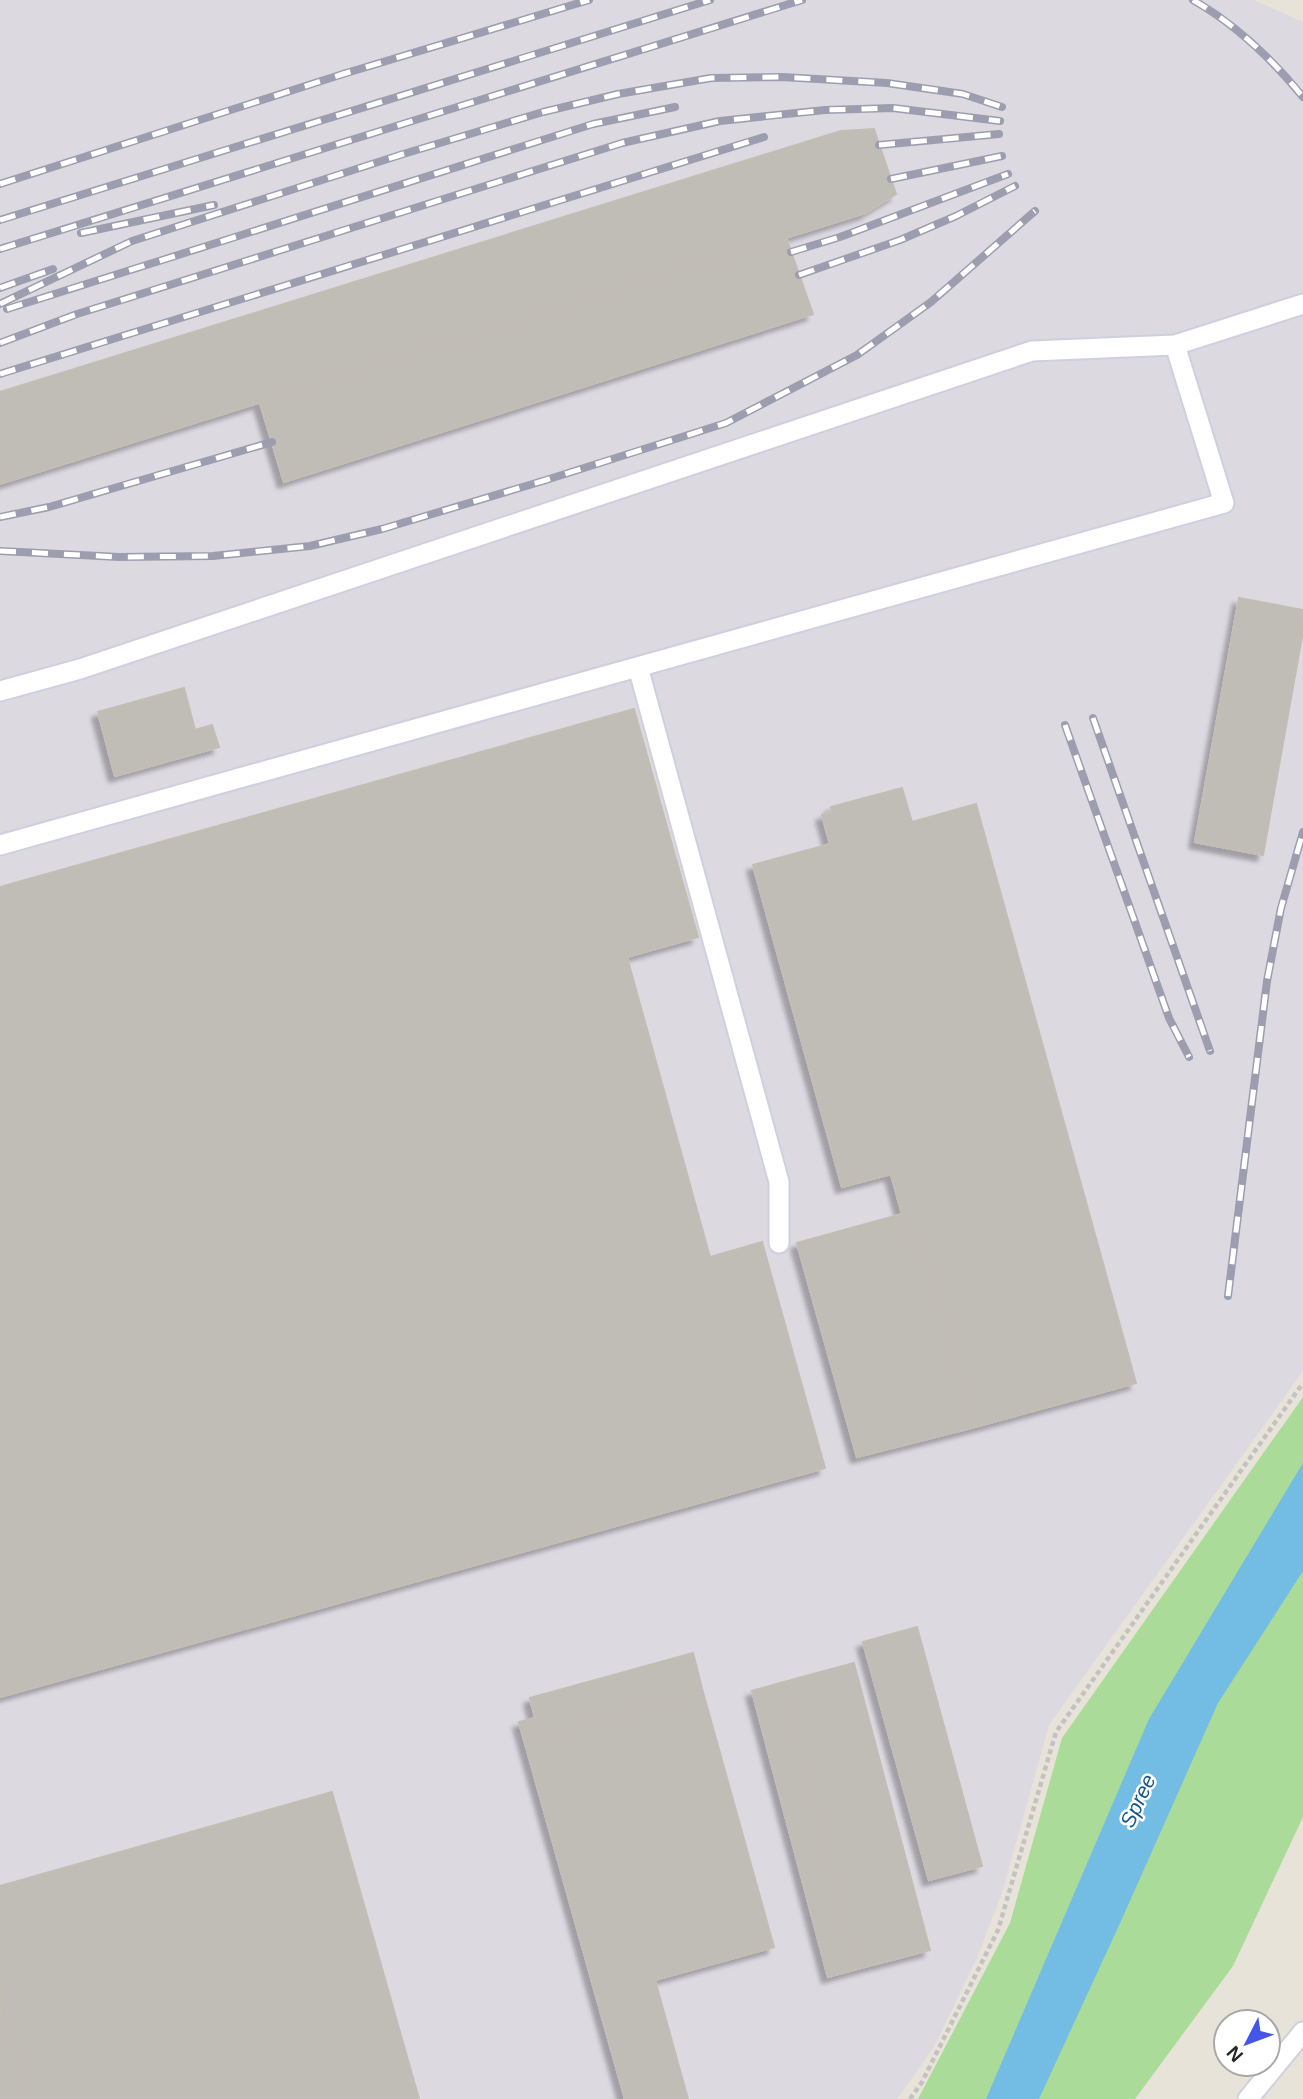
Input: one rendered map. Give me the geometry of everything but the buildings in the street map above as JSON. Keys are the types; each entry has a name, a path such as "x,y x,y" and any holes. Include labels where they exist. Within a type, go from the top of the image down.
{"lane":[{"path":"0,691 93,665 1031,351 1175,345 1303,304"},
{"path":"0,845 1224,503 1175,345"},
{"path":"638,667 779,1182 779,1243"},
{"path":"1248,2099 1303,2032"}],"path":[{"path":"910,2099 922,2082 998,1930 1056,1732 1303,1383"}],"shaded area":[{"path":"0,0 1254,0 1303,22 1303,1371 1049,1725 1002,1893 977,1958 934,2047 897,2099 0,2099"}],"green space":[{"path":"1303,1397 1303,1817 1233,1966 1135,2099 918,2099 1010,1923 1062,1738"}],"water":[{"name":"Spree","path":"1303,1463 1303,1571 1218,1703 1039,2099 986,2099 1149,1719"}],"railway":[{"path":"0,184 343,74 589,0"},
{"path":"0,220 710,0"},
{"path":"0,249 802,0"},
{"path":"1193,0 1252,43 1303,97"},
{"path":"0,304 132,241 400,155 543,112 618,94 711,78 782,77 887,83 963,94 1002,107"},
{"path":"7,309 593,124 675,107"},
{"path":"0,343 77,314 622,143 720,121 825,110 893,108 1000,121"},
{"path":"879,145 999,134"},
{"path":"0,374 764,137"},
{"path":"891,179 1002,156"},
{"path":"791,252 840,237 1008,174"},
{"path":"799,275 900,240 1015,186"},
{"path":"81,233 214,205"},
{"path":"0,551 119,557 213,556 310,546 382,529 726,423 857,355 931,302 1035,211"},
{"path":"0,288 53,269"},
{"path":"0,517 49,507 272,442"},
{"path":"1093,718 1210,1051"},
{"path":"1065,725 1169,1018 1189,1057"},
{"path":"1228,1296 1267,981 1281,908 1303,832"}]}
